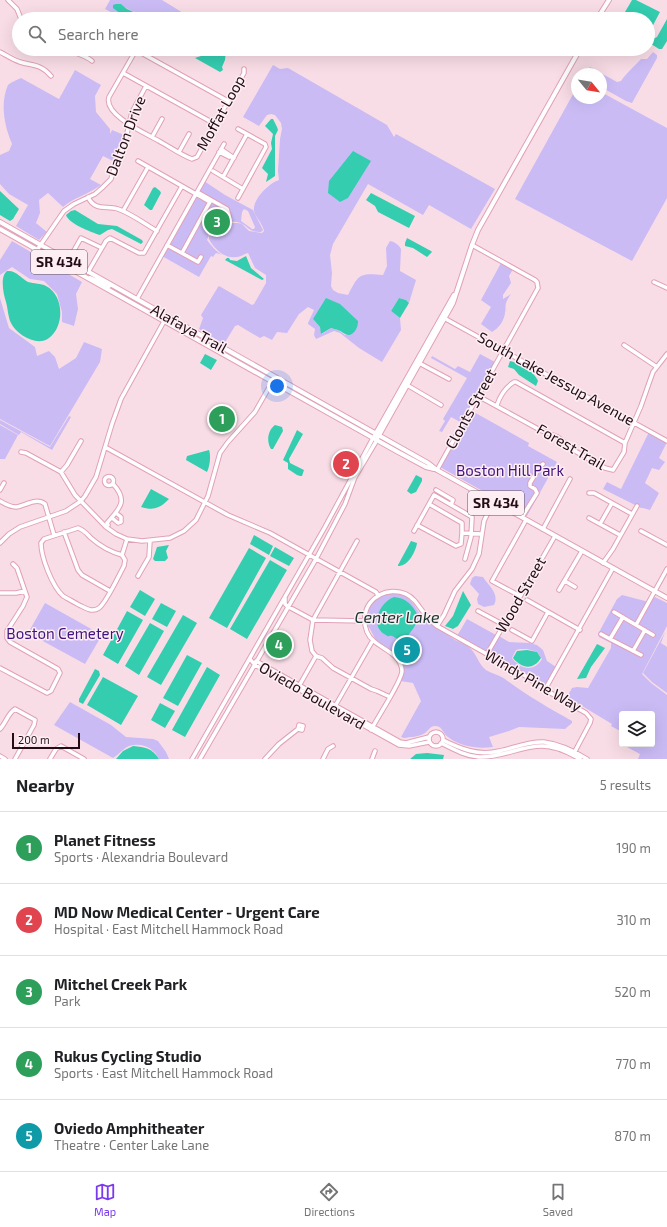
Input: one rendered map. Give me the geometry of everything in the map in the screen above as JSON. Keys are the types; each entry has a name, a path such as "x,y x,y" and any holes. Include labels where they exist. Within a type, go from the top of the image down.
{"main road":[{"path":"601,12 609,0"},
{"path":"376,436 419,363 456,292 472,245 483,221 576,56"},
{"name":"Alafaya Trail","path":"0,222 326,405 376,436"},
{"name":"Alafaya Trail","path":"0,229 272,382 376,436"},
{"path":"61,264 85,273 88,272"},
{"path":"88,279 94,279 105,285 116,288"},
{"path":"376,436 424,346 443,317"},
{"path":"419,363 425,350 424,346"},
{"path":"406,378 408,379 406,386"},
{"path":"307,401 311,400 321,405 326,405"},
{"name":"SR 434","path":"376,436 426,467 437,470 667,598"}],"street":[{"path":"8,0 18,12"},
{"path":"0,52 20,62 38,66 46,71 50,76"},
{"path":"84,56 92,61"},
{"name":"Moffat Loop","path":"132,56 108,102 116,114 129,124 190,158 195,158 244,73 244,68"},
{"path":"148,56 228,101"},
{"path":"123,73 215,124"},
{"name":"Dalton Drive","path":"37,250 64,211 102,188 110,179 117,159 124,146 132,112 146,86"},
{"path":"152,137 162,119"},
{"path":"238,129 265,144 266,147 238,198"},
{"path":"179,152 189,134"},
{"path":"223,177 229,155 247,134"},
{"path":"137,299 224,144"},
{"path":"220,150 229,155"},
{"path":"138,161 227,209 229,211 229,215"},
{"path":"123,211 148,167"},
{"path":"213,171 243,189"},
{"path":"88,272 106,241 110,238 142,254 146,251 182,186"},
{"path":"88,197 91,203 100,208 116,208 157,231"},
{"path":"182,253 210,201"},
{"path":"68,261 81,238 102,248"},
{"path":"167,245 200,263 201,257"},
{"name":"Clonts Street","path":"437,470 537,291 538,285 535,280 472,245"},
{"path":"654,282 667,288"},
{"path":"0,543 20,527 62,513 81,501 90,489 96,476 121,399 167,316"},
{"name":"South Lake Jessup Avenue","path":"443,317 667,441"},
{"path":"624,345 657,367"},
{"name":"Forest Trail","path":"478,396 540,430 558,437 575,451 611,470 615,468 621,458 625,448 625,443 642,406 648,386 657,367 667,354"},
{"path":"419,363 449,379"},
{"path":"20,452 26,453 60,472 72,491 81,501 116,534 127,539 142,542 170,538 184,531 196,520 206,502 220,453 228,442 256,412 275,377"},
{"path":"497,406 498,401 507,387 516,382 625,443"},
{"path":"406,386 441,405"},
{"path":"192,759 376,436"},
{"path":"200,759 316,559 346,502 355,477 376,436"},
{"path":"60,472 67,465 81,441"},
{"path":"105,447 228,515 270,532 376,592 378,595 368,607 364,621 367,633 372,640 396,656 402,670 400,680 372,729"},
{"path":"520,596 492,581 536,493 535,489 530,486 530,483 538,468 543,464"},
{"path":"96,476 105,480 108,485 113,484"},
{"path":"105,480 109,476 112,477 114,480 113,484 118,489 121,496 120,506 112,518 112,521 107,526"},
{"path":"542,529 570,479"},
{"path":"0,490 4,483"},
{"path":"436,490 453,500 451,505"},
{"path":"590,493 594,493 632,514"},
{"path":"414,531 434,495 472,517 469,548 465,559"},
{"path":"0,501 7,505 16,507 39,501 44,504 54,535"},
{"path":"437,626 455,591 472,569 479,554 484,521 493,502"},
{"path":"600,524 612,503"},
{"path":"417,525 456,546 461,544 462,523 429,504"},
{"path":"602,562 637,506"},
{"path":"112,518 118,523 121,522 121,517 116,513"},
{"path":"589,518 620,535"},
{"path":"78,528 83,530 102,546 122,555 126,560 100,608 94,610 87,609 64,596 54,585 40,543 44,539 64,532 78,528"},
{"path":"641,531 667,545"},
{"path":"64,532 78,570 82,575 110,591"},
{"path":"462,533 482,534"},
{"path":"0,535 4,539"},
{"name":"Wood Street","path":"487,654 555,536"},
{"path":"122,555 127,539"},
{"path":"138,576 149,557 150,541"},
{"path":"357,541 312,620 310,640 312,651 316,656 322,658 330,665 371,690 390,697"},
{"path":"559,590 582,551"},
{"path":"0,668 47,693 51,691 60,675 58,669 10,642 7,638 8,631 27,597 17,568 13,564"},
{"path":"547,686 580,630 613,568"},
{"path":"636,625 667,569"},
{"path":"565,582 576,587"},
{"name":"Windy Pine Way","path":"378,595 392,590 408,595 414,600 428,620 437,626 589,715 591,719 589,726 574,754"},
{"path":"0,593 16,593 25,591"},
{"path":"286,596 285,604 312,620 364,621"},
{"path":"527,600 580,630"},
{"path":"478,611 504,625"},
{"path":"512,630 532,641 548,612"},
{"path":"614,612 653,635"},
{"path":"610,639 623,617"},
{"path":"633,651 645,630"},
{"path":"601,634 641,655"},
{"path":"334,707 372,640"},
{"path":"298,687 316,656"},
{"name":"Oviedo Boulevard","path":"250,659 399,745 409,746 429,742"},
{"path":"0,729 4,725 10,712 15,709 35,720 34,726 15,759"},
{"path":"212,724 218,728"},
{"path":"265,759 279,744 298,728"},
{"name":"Oviedo Boulevard","path":"372,729 400,742 406,743 429,737"},
{"path":"436,732 441,734 442,742 434,746 429,742 430,734 436,732"},
{"path":"442,742 468,755 478,757 498,755 534,746 542,746 556,748 587,759"},
{"path":"50,759 56,749 62,746 84,759"},
{"path":"323,759 328,749 333,746"},
{"path":"372,759 375,750"},
{"path":"574,754 580,759"},
{"path":"0,756 5,759"}],"green space":[{"path":"110,0 162,0 182,12 138,12 121,4 121,12 111,12 105,9"},
{"path":"655,54 657,55 657,58 632,103 607,90 607,76 617,82 621,81 641,59 647,59 650,56 655,56"},
{"path":"273,65 280,69 288,68 387,125 394,137 396,134 495,189 471,229 429,205 423,215 368,184 333,244 330,255 332,273 331,286 333,290 338,293 348,295 361,276 369,274 383,275 387,266 386,248 390,241 398,245 401,249 400,271 416,280 409,303 406,300 399,298 391,311 400,318 401,330 382,362 359,348 340,333 334,331 316,339 314,335 315,329 308,324 314,310 308,307 299,314 287,333 277,332 272,340 264,336 260,338 238,325 235,326 224,344 199,329 203,318 201,315 219,286 252,305 266,283 266,275 255,268 248,253 238,257 224,255 217,250 209,239 209,236 220,226 228,223 242,224 249,231 262,233 264,231 255,214 254,207 262,192 279,180 278,171 282,129 281,123 275,115 271,114 267,115 259,126 243,117","holes":["313,319 354,332 345,335 338,330 331,328 322,334 320,327"]},
{"path":"75,70 101,85 95,96 96,112 110,129 110,134 112,130 124,135 113,161 103,156 90,179 101,185 63,207 48,193 39,200 40,213 36,223 47,232 39,240 16,226 28,205 9,194 0,184 0,155 9,151 12,144 5,122 4,99 8,85 21,78 59,99"},
{"path":"607,95 667,128 667,198 632,261 515,199 571,98 571,104 607,104"},
{"path":"204,181 225,195 253,210 263,230 261,232 254,231 236,222 223,223 223,210 218,208 205,231 209,235 207,240 216,251 223,255 216,253 213,257 211,256 199,277 162,256 196,196 203,200 198,192","holes":["244,209 248,211 255,227 254,229 241,221 242,212"]},
{"path":"219,209 222,211 221,217 223,221 210,234 206,231"},
{"path":"12,241 82,282 76,294 78,309 74,326 62,322 62,312 57,294 44,281 30,279 12,267 0,275 0,260"},
{"path":"501,263 513,269 509,276 511,283 503,295 503,299 511,294 506,303 502,321 492,332 481,324 491,307 481,300"},
{"path":"0,298 9,328 35,347 37,356 49,351 55,357 59,369 76,358 84,342 102,349 100,362 50,446 0,419"},
{"path":"480,354 495,362 462,423 451,417 442,432 439,431 445,421 443,419 467,378 431,358 432,356 455,369 458,366 470,372"},
{"name":"Boston Hill Park","path":"472,411 529,443 528,446 557,462 527,516 440,467"},
{"path":"69,416 71,417 52,450 21,432 19,435 0,424 0,420 50,447"},
{"path":"0,425 18,435 5,459 0,459"},
{"path":"649,432 667,442 659,458 665,462 659,470 652,468 645,483 659,493 650,510 641,508 603,489 607,482 621,489"},
{"path":"475,576 483,577 493,590 496,597 494,605 484,607 478,604 477,599 479,594 470,584 472,578"},
{"path":"391,592 406,597 411,601 424,619 454,639 468,646 486,670 503,678 529,696 572,721 572,723 565,729 519,727 489,737 493,747 487,748 458,743 446,736 438,726 432,727 425,733 414,737 401,737 421,701 413,683 400,681 401,666 397,656 378,642 366,624 368,611 374,600"},
{"path":"622,595 649,602 655,597 667,603 667,626 642,674 667,695 667,759 638,759 640,754 627,747 655,747 655,711 619,711 619,730 611,726 612,724 567,697 572,688 588,688 611,648 611,643 599,637 598,634 617,599"},
{"name":"Boston Cemetery","path":"45,603 102,635 85,664 28,633"},
{"path":"467,619 496,635 486,653 457,636"},
{"path":"665,632 661,643 667,647 667,693 643,673"},
{"path":"499,636 509,642 537,645 543,650 547,661 556,667 544,687 489,654","holes":["527,649 537,652 542,659 531,668 519,665 512,658 516,650"]},
{"path":"70,702 111,725 126,737 153,739 158,741 169,759 159,759 151,749 143,745 129,746 113,758 54,725"}],"water":[{"path":"632,0 636,0 660,12 655,21 655,12 625,12"},
{"path":"121,4 134,12 118,12 113,8 113,5"},
{"path":"667,19 667,41 662,49 655,46 655,38"},
{"path":"201,56 225,56 222,67 223,70 220,72 195,58"},
{"path":"271,119 273,119 278,130 275,136 275,176 266,182 268,174 262,168 272,149 271,143 273,134 265,126"},
{"path":"353,151 371,161 348,198 340,202 328,193 329,181"},
{"path":"155,187 161,193 152,210 150,210 144,205"},
{"path":"0,191 19,209 10,221 0,215"},
{"path":"371,193 415,216 409,228 378,212 375,206 366,200"},
{"path":"75,210 98,224 117,226 143,242 141,244 112,229 100,235 91,232 71,222 68,218 66,215"},
{"path":"407,238 432,252 427,257 413,248 405,246"},
{"path":"246,256 251,268 264,279 262,280 225,260 229,258 230,260 237,261"},
{"path":"7,271 16,273 28,282 46,286 52,290 56,296 59,303 60,319 54,333 49,338 39,341 33,340 18,332 11,323 3,285 3,277"},
{"path":"326,298 340,304 358,321 357,328 351,335 347,335 331,328 321,334 320,327 313,319"},
{"path":"399,298 406,300 409,303 400,318 391,311"},
{"path":"205,354 217,360 211,370 200,363"},
{"path":"510,361 522,366 534,374 538,381 536,386 519,375 514,369 508,367"},
{"path":"275,425 282,427 283,431 273,449 271,449 269,446 268,436"},
{"path":"297,430 303,434 289,459 290,463 304,470 302,476 297,475 288,469 288,463 283,460"},
{"path":"209,450 210,461 207,472 186,460 187,456"},
{"path":"416,475 422,478 422,481 416,492 411,494 407,491"},
{"path":"151,489 169,499 163,505 153,509 141,507"},
{"path":"254,535 273,546 269,555 250,544"},
{"path":"411,541 417,543 413,554 405,564 398,566 398,565"},
{"path":"169,545 166,551 168,558 165,561 155,561 153,559 157,547"},
{"path":"275,547 294,558 289,566 270,556"},
{"path":"249,548 266,558 227,628 209,618"},
{"path":"270,560 287,570 247,639 230,629"},
{"path":"140,590 155,599 145,616 130,607"},
{"path":"463,591 471,605 458,626 453,629 445,626 453,616"},
{"name":"Center Lake","path":"394,597 409,603 418,616 414,627 406,640 403,641 400,641 392,636 388,636 381,631 378,626 378,614 384,604"},
{"path":"161,603 176,611 167,627 152,619"},
{"path":"127,611 143,620 118,664 103,655"},
{"path":"183,615 197,623 161,685 147,677"},
{"path":"150,623 164,631 139,675 125,666"},
{"path":"597,644 605,648 591,667 586,678 577,679"},
{"path":"527,650 537,652 541,658 534,665 527,667 523,666 513,658 517,651"},
{"path":"187,655 202,663 178,706 163,698"},
{"path":"207,667 220,675 185,737 172,730"},
{"path":"95,669 99,671 100,675 83,704 79,702 79,699"},
{"path":"103,677 138,696 121,725 87,705"},
{"path":"160,703 175,711 165,728 151,720"},
{"path":"133,746 148,749 154,752 159,759 116,759 123,751"},
{"path":"427,753 444,755 443,759 410,759 416,754"}],"place":[{"name":"Mitchel Creek Park","path":"217,222"},
{"name":"Planet Fitness","path":"222,419"},
{"name":"MD Now Medical Center - Urgent Care","path":"346,464"},
{"name":"Rukus Cycling Studio","path":"279,645"},
{"name":"Oviedo Amphitheater","path":"407,650"}]}
